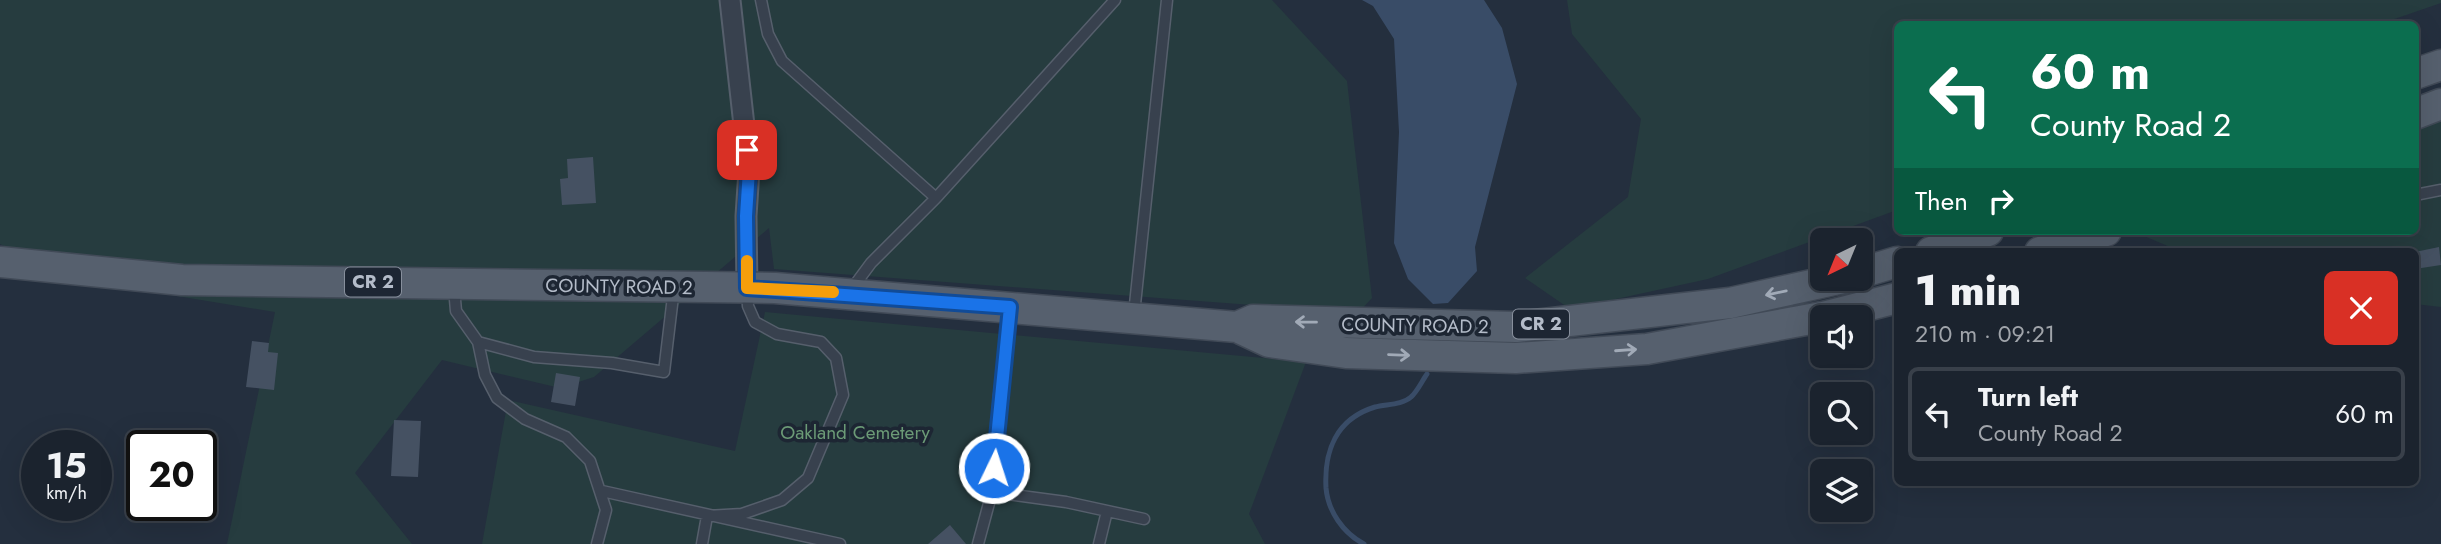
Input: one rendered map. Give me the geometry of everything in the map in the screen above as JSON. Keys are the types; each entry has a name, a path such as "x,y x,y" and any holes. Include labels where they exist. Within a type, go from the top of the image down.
{"main road":[{"path":"2419,73 2441,65"},
{"path":"2419,112 2441,104"},
{"path":"1942,248 1977,235"},
{"path":"2053,248 2093,235"},
{"name":"COUNTY ROAD 2","path":"0,262 182,280 747,288 848,293 1237,327 1269,342 1346,353 1516,358 1647,349 1810,319"},
{"path":"1873,269 1894,263"},
{"name":"COUNTY ROAD 2","path":"1237,327 1253,320 1516,327 1730,303 1810,285"},
{"name":"COUNTY ROAD 2","path":"1869,305 1894,299"}],"street":[{"path":"730,0 749,170 746,216 747,288"}],"lane":[{"path":"761,0 768,34 782,61 936,198"},
{"path":"848,293 871,263 936,198 1115,0"},
{"path":"1134,318 1167,0"},
{"path":"2419,194 2441,190"},
{"path":"454,284 456,311 478,342 485,375 497,398 525,419 566,437 590,461 606,510 597,544"},
{"path":"478,342 534,357 612,362 664,372 675,287"},
{"path":"707,516 742,514 782,500 808,478 843,395 836,358 821,342 777,334 755,322 748,306 747,288"},
{"path":"978,544 992,492 999,396 1010,307"},
{"path":"602,491 840,544"},
{"path":"992,492 1144,519"},
{"path":"1099,544 1107,511"},
{"path":"702,544 707,516"}],"green space":[{"path":"0,0 1272,0 1347,81 1372,298 1358,313 774,269 769,228 594,377 560,388 442,360 355,473 412,544 227,544 275,312 73,279 0,244"},
{"path":"1567,0 2441,0 2441,3 2389,21 1894,21 1894,211 1848,228 1810,228 1810,242 1708,279 1570,309 1525,278 1628,197 1641,119 1572,34"},
{"path":"2441,112 2441,307 2419,304 2419,248 2172,248 2142,235 2419,235 2419,120"},
{"name":"Oakland Cemetery","path":"765,312 1306,362 1249,514 1265,544 482,544 508,400 735,451"}],"water":[{"path":"1362,0 1484,0 1502,28 1517,84 1475,247 1477,271 1448,303 1433,304 1408,279 1394,243 1399,132 1394,39 1373,6"}],"building":[{"path":"593,157 596,203 562,205 560,179 568,178 567,159"},
{"path":"2439,247 2441,265 2419,268 2419,251"},
{"path":"252,341 269,343 268,352 278,353 274,390 246,387"},
{"path":"556,373 580,377 575,406 551,402"},
{"path":"394,420 421,421 418,477 391,476"},
{"path":"950,525 966,544 928,544"}],"waterway":[{"path":"1364,544 1343,528 1327,497 1326,474 1330,449 1342,428 1351,420 1375,407 1407,400 1427,374"}],"slow traffic":[{"path":"747,261 747,288 833,292"}],"route":[{"path":"747,150 747,288 848,293 1010,307 999,396 994,468"}]}
